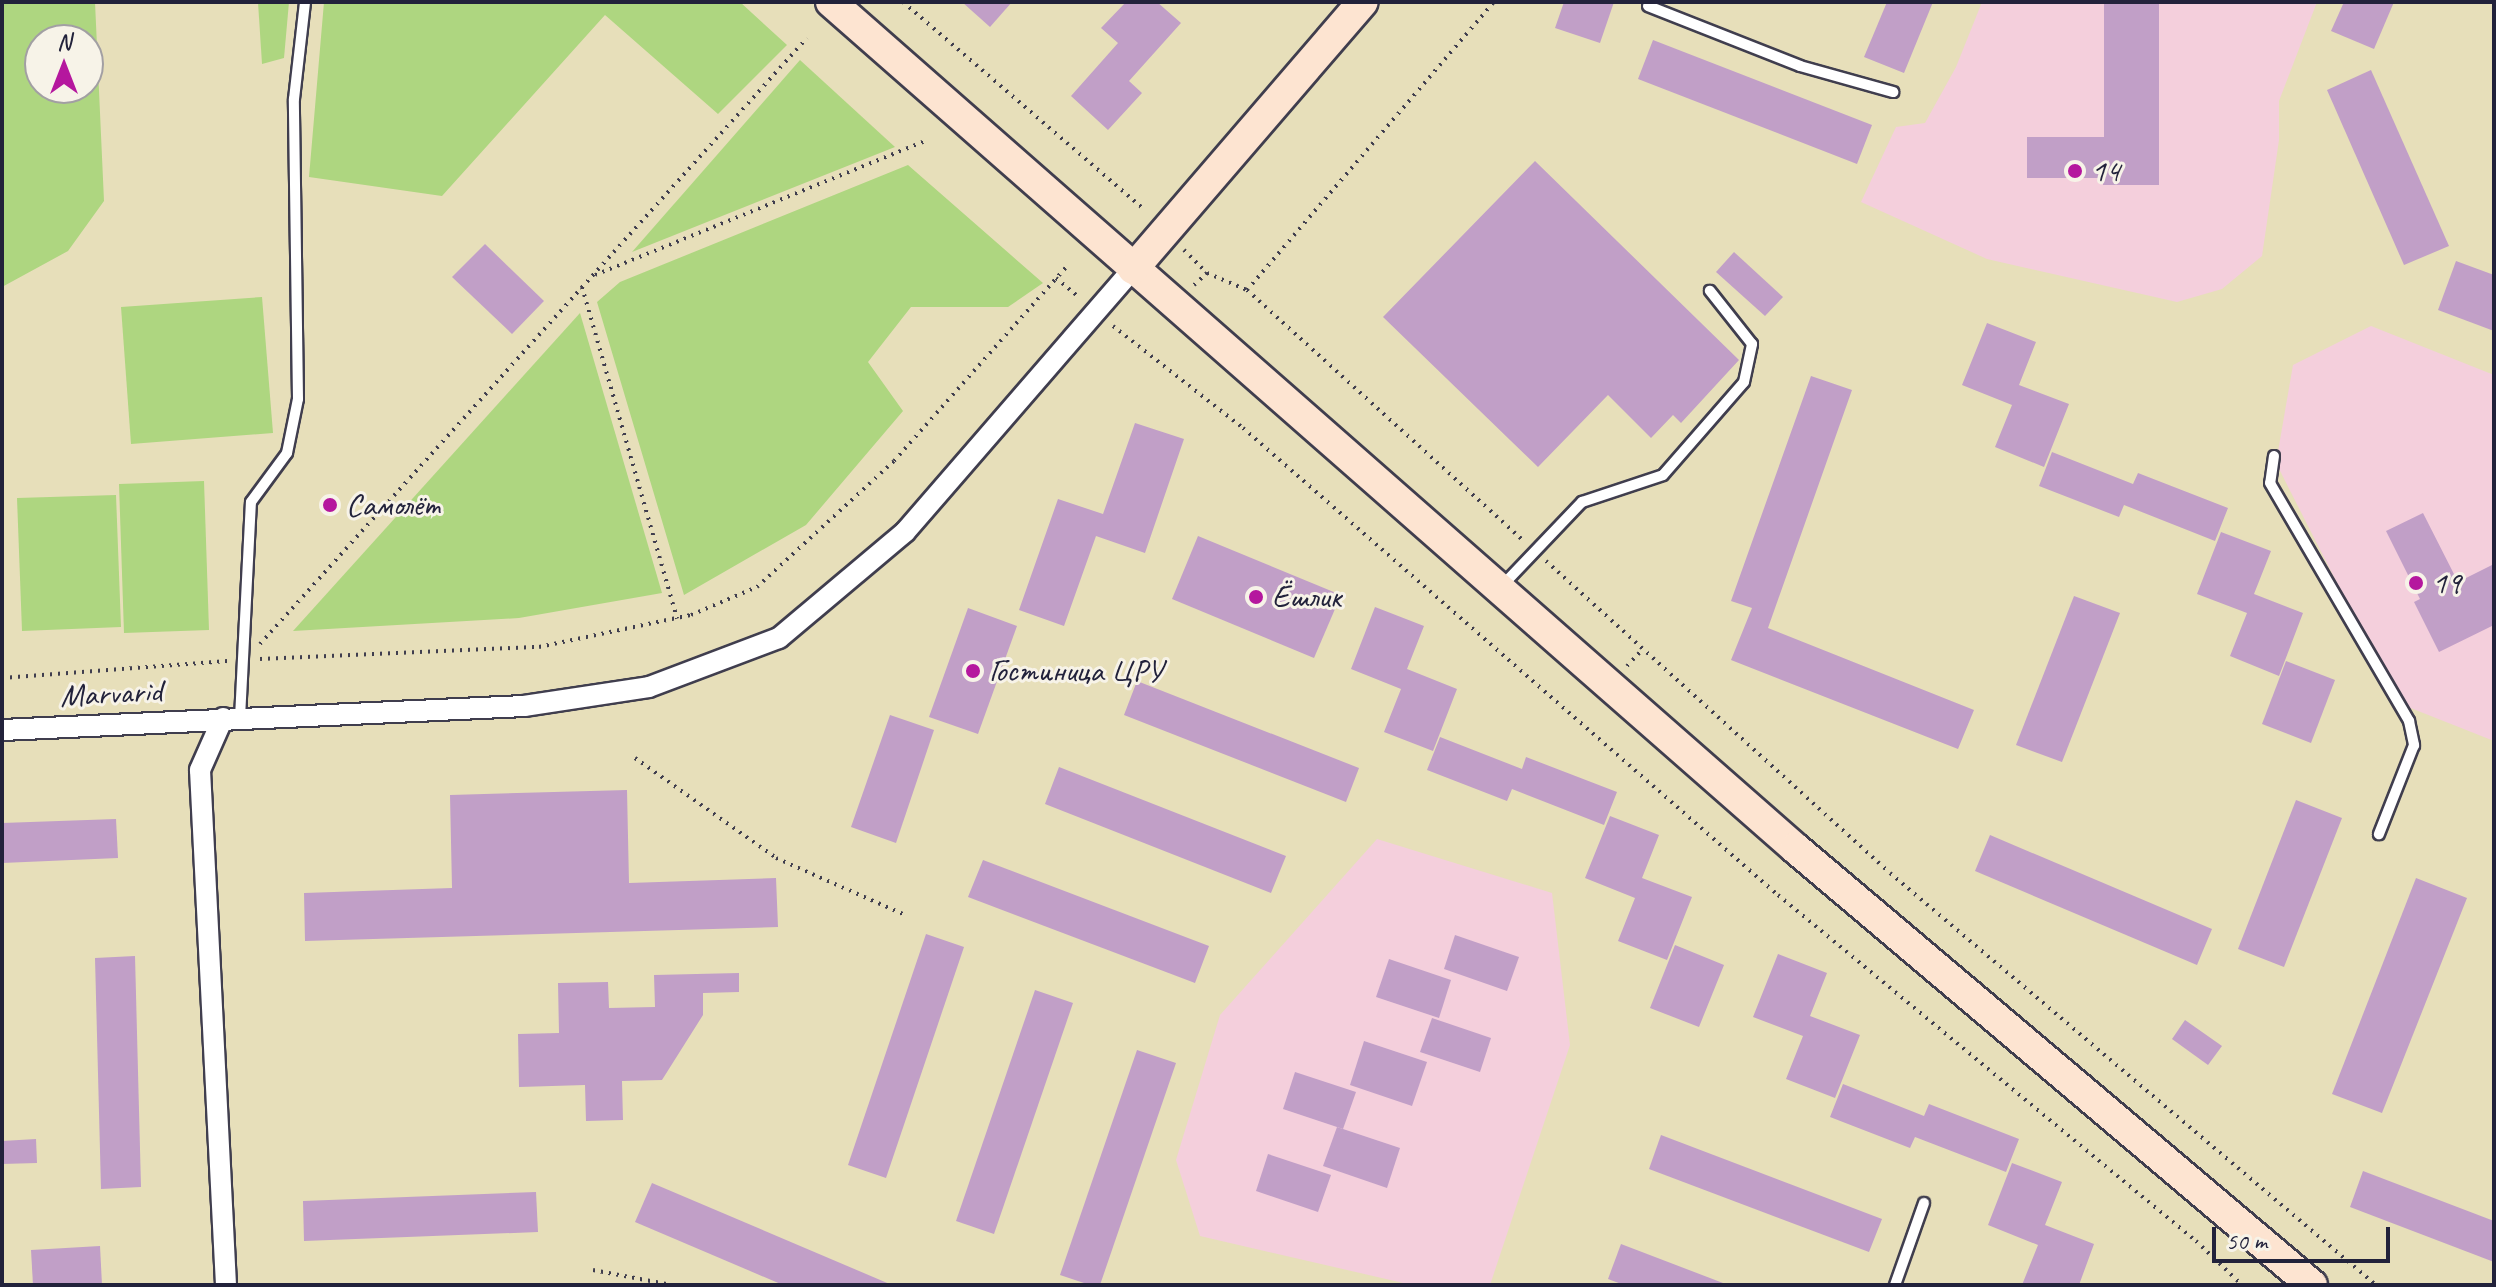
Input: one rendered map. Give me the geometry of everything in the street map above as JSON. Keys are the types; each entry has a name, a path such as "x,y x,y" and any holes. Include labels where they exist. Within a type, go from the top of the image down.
{"street":[{"path":"831,2 1795,848 2312,1285"},
{"path":"1133,269 1363,2"},
{"name":"Marvarid","path":"2,730 524,706 649,687 779,638 905,532 1133,269"},
{"path":"226,1285 200,770 231,718"}],"lane":[{"path":"231,718 244,660 251,502 287,453 298,399 294,99 305,2"},
{"path":"1648,6 1800,66 1893,92"},
{"path":"1499,589 1532,549 1582,502 1663,475 1744,382 1752,344 1710,291"},
{"path":"2274,456 2270,483 2409,721 2414,745 2379,834"},
{"path":"1895,1285 1924,1203"}],"path":[{"path":"903,2 1145,210"},
{"path":"1247,290 1494,2"},
{"path":"244,660 807,38"},
{"path":"593,276 925,141"},
{"path":"1177,244 1207,273 1247,290 1890,873 2376,1285"},
{"path":"2,678 244,660 539,647 677,619 757,587 894,461 1067,266"},
{"path":"1191,289 1207,273"},
{"path":"1056,278 1082,300"},
{"path":"582,287 677,619"},
{"path":"1107,322 1243,428 1578,720 2242,1285"},
{"path":"1623,671 1643,649"},
{"path":"1578,720 1585,712"},
{"path":"635,758 776,858 903,914"},
{"path":"593,1270 672,1285"}],"shaded area":[{"name":"14","path":"1982,2 2317,2 2279,101 2279,140 2262,256 2222,289 2177,302 1987,259 1861,202 1896,127 1925,123 1956,67"},
{"name":"19","path":"2371,326 2494,375 2494,741 2398,703 2276,463 2293,365"},
{"path":"1377,839 1552,893 1570,1045 1490,1285 1412,1285 1200,1236 1176,1160 1220,1015"}],"green space":[{"path":"2,2 95,2 96,24 24,24 24,104 100,104 104,201 68,251 2,287"},
{"path":"258,2 289,2 284,58 262,64"},
{"path":"324,2 740,2 787,45 718,114 605,15 442,196 309,177"},
{"path":"800,60 895,147 632,252"},
{"path":"908,165 1043,283 1008,307 911,307 868,362 903,411 806,525 684,595 597,302 620,282"},
{"path":"262,297 273,433 131,444 121,307"},
{"path":"580,313 662,593 519,618 293,631"},
{"path":"204,481 209,630 124,633 119,484"},
{"path":"116,495 121,627 22,631 17,498"}],"building":[{"path":"962,2 1012,2 990,27"},
{"path":"1126,2 1157,2 1181,23 1129,81 1142,93 1108,130 1071,96 1118,43 1101,28"},
{"path":"1564,2 1614,2 1600,43 1555,28"},
{"path":"1887,2 1933,2 1904,73 1864,57"},
{"path":"2104,2 2159,2 2159,185 2103,185 2103,178 2027,178 2027,137 2104,137"},
{"path":"2344,2 2394,2 2374,49 2331,31"},
{"path":"1653,40 1872,125 1857,164 1638,79"},
{"path":"2371,70 2449,246 2404,265 2327,90"},
{"path":"1535,161 1739,360 1681,423 1673,415 1651,438 1608,395 1538,467 1383,317"},
{"path":"485,244 544,301 512,334 452,277"},
{"path":"1734,252 1783,297 1765,316 1716,272"},
{"path":"2456,261 2494,275 2494,331 2438,310"},
{"path":"1987,323 2036,342 2019,385 2069,404 2044,467 1995,447 2012,405 1962,385"},
{"path":"1811,376 1852,390 1768,628 1974,710 1958,749 1731,660 1752,608 1731,601"},
{"path":"1135,423 1184,439 1145,553 1096,536 1064,626 1019,610 1058,499 1103,514"},
{"path":"2052,452 2133,484 2138,473 2228,508 2215,541 2124,505 2119,517 2039,486"},
{"path":"2423,513 2458,582 2494,564 2494,625 2439,652 2414,602 2420,599 2386,531"},
{"path":"2221,532 2271,551 2254,594 2303,613 2279,676 2230,656 2247,613 2197,594"},
{"name":"Ёшлик","path":"1198,536 1341,595 1314,658 1172,599"},
{"path":"2074,596 2120,613 2062,762 2016,745"},
{"path":"1375,607 1424,626 1407,669 1457,689 1433,751 1384,732 1401,689 1351,669"},
{"name":"Гостиница ЦРУ","path":"968,608 1017,626 978,734 929,717"},
{"path":"2286,661 2335,680 2311,743 2262,724"},
{"path":"1137,681 1359,768 1346,802 1124,715"},
{"path":"890,715 934,730 896,843 851,827"},
{"path":"1440,737 1522,769 1526,757 1617,792 1604,825 1512,789 1507,801 1427,770"},
{"path":"1059,767 1286,856 1271,893 1045,804"},
{"path":"627,790 629,883 776,878 778,927 305,941 304,893 452,888 450,795"},
{"path":"2296,800 2342,818 2284,967 2238,949"},
{"path":"1610,816 1659,835 1642,878 1692,897 1667,960 1618,941 1635,898 1585,878"},
{"path":"116,819 118,858 2,863 2,823"},
{"path":"1990,835 2212,929 2197,965 1975,871"},
{"path":"983,860 1209,946 1195,983 968,897"},
{"path":"2416,878 2467,898 2382,1113 2332,1094"},
{"path":"926,934 964,947 886,1178 848,1165"},
{"path":"1455,935 1519,957 1507,991 1444,969"},
{"path":"1675,945 1724,965 1699,1027 1650,1008"},
{"path":"1778,954 1827,973 1810,1016 1860,1035 1835,1098 1786,1079 1803,1036 1753,1017"},
{"path":"135,956 141,1187 101,1189 95,958"},
{"path":"1389,959 1451,980 1439,1018 1376,997"},
{"path":"739,973 739,992 703,993 703,1015 662,1080 622,1081 623,1120 586,1121 585,1085 519,1087 518,1034 559,1033 558,983 608,982 609,1008 655,1007 654,975"},
{"path":"1035,990 1073,1003 994,1234 956,1221"},
{"path":"1432,1018 1491,1038 1480,1072 1420,1052"},
{"path":"2185,1020 2222,1046 2208,1065 2172,1039"},
{"path":"1364,1041 1427,1062 1412,1106 1350,1085"},
{"path":"1137,1050 1176,1063 1100,1285 1090,1285 1060,1275"},
{"path":"1295,1072 1356,1092 1343,1129 1283,1109"},
{"path":"1843,1084 1924,1116 1929,1104 2019,1139 2006,1172 1915,1137 1910,1148 1830,1117"},
{"path":"1337,1127 1400,1148 1387,1188 1323,1166"},
{"path":"1661,1135 1882,1219 1869,1252 1649,1169"},
{"path":"36,1139 37,1163 2,1164 2,1141"},
{"path":"1268,1154 1331,1175 1318,1212 1256,1191"},
{"path":"2012,1163 2062,1182 2045,1225 2094,1244 2079,1285 2022,1285 2038,1245 1988,1225"},
{"path":"2363,1171 2494,1221 2494,1262 2350,1207"},
{"path":"652,1183 892,1285 783,1285 635,1222"},
{"path":"536,1192 538,1232 304,1241 303,1201"},
{"path":"1621,1244 1723,1285 1624,1285 1608,1279"},
{"path":"100,1246 102,1285 33,1285 31,1250"}],"place":[{"name":"14","path":"2075,171"},
{"name":"Самолёт","path":"330,505"},
{"name":"19","path":"2416,583"},
{"name":"Ёшлик","path":"1256,597"},
{"name":"Гостиница ЦРУ","path":"973,671"}]}
